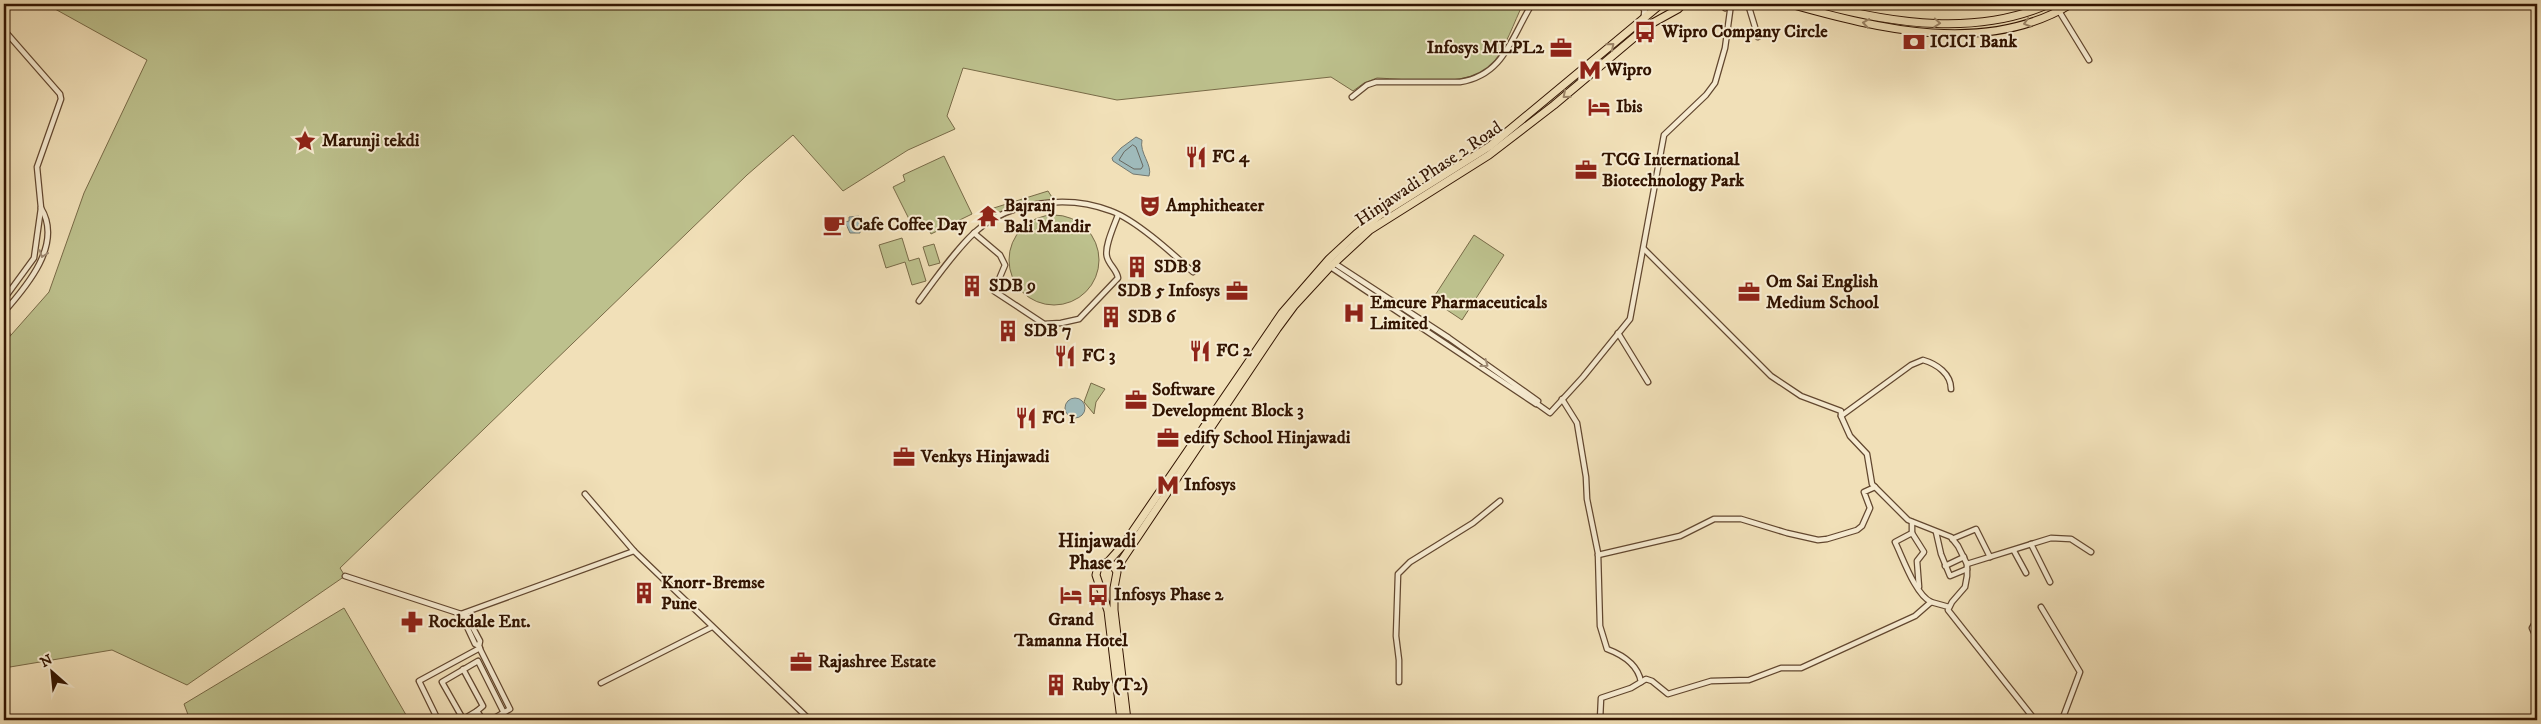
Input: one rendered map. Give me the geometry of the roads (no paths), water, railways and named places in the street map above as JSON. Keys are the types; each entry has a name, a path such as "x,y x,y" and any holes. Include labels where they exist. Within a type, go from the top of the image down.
{"main road":[{"name":"Hinjawadi Phase 2 Road","path":"1107,563 1124,544 1277,319 1330,263 1380,215 1490,146 1662,4"},
{"path":"1662,4 1672,10"},
{"name":"Hinjawadi Phase 2 Road","path":"1116,569 1277,329 1330,263 1383,220 1494,151 1554,105 1649,25 1672,10 1678,9 1683,4"},
{"path":"1790,4 1856,22 1960,34 1986,33 2008,28 2060,11 2071,4"},
{"path":"1820,4 1847,11 1900,19 1964,23 2009,18 2049,4"},
{"path":"1121,720 1108,610 1100,582 1096,575 1096,570 1100,565 1107,563 1116,569 1114,610 1127,720"},
{"path":"1100,582 1108,584 1115,580"}],"street":[{"path":"1352,97 1367,85 1376,82 1452,83 1480,77 1499,64 1532,4"},
{"path":"1642,4 1645,11 1644,19"},
{"path":"1720,4 1725,8"},
{"path":"1330,263 1466,359 1550,412 1630,319 1644,249 1650,202 1664,135 1706,95 1715,83 1724,48 1731,4"},
{"path":"1748,4 1758,37"},
{"path":"2060,11 2089,60"},
{"path":"4,30 60,94 61,99 37,167 41,208 34,258 4,299"},
{"path":"919,301 974,233 992,220 1016,209 1047,202 1076,203 1111,211 1193,272"},
{"path":"4,312 40,265 47,228 46,216 41,208"},
{"path":"974,233 1000,255 1005,265 994,291 1044,324 1061,323 1080,319 1118,278 1107,259 1105,248 1118,215"},
{"path":"1644,249 1771,376 1800,396 1841,411 1840,416 1850,436 1867,454 1872,484 1908,520 1952,539 1964,557 1967,566 1965,587 1948,610 1951,617 2035,720"},
{"path":"1330,263 1470,354 1538,401 1536,403"},
{"path":"4,328 7,334 4,338"},
{"path":"1618,333 1648,382"},
{"path":"1466,359 1470,354"},
{"path":"1840,416 1911,365 1923,360 1942,370 1951,381 1951,389"},
{"path":"1562,399 1577,423 1586,477 1587,499 1598,555 1600,626 1607,649 1623,655 1640,675 1641,682"},
{"path":"1598,555 1680,536 1709,520 1721,519 1741,519 1787,534 1818,540 1827,539 1857,530 1862,526 1870,508 1864,492 1875,487"},
{"path":"585,494 634,551 712,628 810,720"},
{"path":"1399,682 1396,636 1398,574 1417,557 1473,523 1500,501"},
{"path":"1912,522 1912,533 1924,552 1916,562 1918,588"},
{"path":"1952,539 1976,529 1990,557"},
{"path":"1936,532 1950,576 1967,566 1990,557 2051,538 2071,539 2091,552"},
{"path":"1912,533 1895,542 1909,576 1923,597 1931,602 1949,607"},
{"path":"2031,544 2050,582"},
{"path":"345,576 463,614 634,551"},
{"path":"2014,551 2026,573"},
{"path":"1946,566 1964,557"},
{"path":"1600,720 1601,698 1631,688 1646,679 1652,681 1662,691 1672,693 1711,681 1749,680 1781,668 1801,668 1915,616 1931,602"},
{"path":"2041,606 2080,672 2062,720"},
{"path":"463,614 480,642 479,647 510,709 491,720"},
{"path":"2537,619 2532,626 2537,639"},
{"path":"601,683 712,628"},
{"path":"2534,633 2537,628"},
{"path":"438,720 418,682 479,647"},
{"path":"463,669 483,706 462,720 442,683 447,678 463,669 478,662 504,713"},
{"path":"441,668 447,678"},
{"path":"491,687 498,684"},
{"path":"477,710 483,720"}],"water":[{"path":"1136,137 1142,140 1142,150 1149,168 1149,176 1133,174 1113,161 1112,158 1121,148"},
{"path":"859,216 860,233 850,233 845,222 849,221 849,217"},
{"path":"1071,398 1079,398 1085,404 1085,412 1079,418 1071,418 1065,412 1065,404"}],"place":[{"name":"Wipro Company Circle","path":"1645,32"},
{"name":"ICICI Bank","path":"1914,42"},
{"name":"Infosys MLPL2","path":"1561,48"},
{"name":"Wipro","path":"1590,70"},
{"name":"Ibis","path":"1599,107"},
{"name":"Marunji tekdi","path":"305,141"},
{"name":"FC 4","path":"1196,157"},
{"name":"TCG International Biotechnology Park","path":"1586,170"},
{"name":"Amphitheater","path":"1150,206"},
{"name":"Bajranj Bali Mandir","path":"988,216"},
{"name":"Cafe Coffee Day","path":"834,225"},
{"name":"SDB 8","path":"1137,267"},
{"name":"SDB 9","path":"972,286"},
{"name":"SDB 5 Infosys","path":"1237,291"},
{"name":"Om Sai English Medium School","path":"1749,292"},
{"name":"Emcure Pharmaceuticals Limited","path":"1354,313"},
{"name":"SDB 6","path":"1111,317"},
{"name":"SDB 7","path":"1008,331"},
{"name":"FC 2","path":"1200,351"},
{"name":"FC 3","path":"1065,356"},
{"name":"Software Development Block 3","path":"1136,400"},
{"name":"FC 1","path":"1026,418"},
{"name":"edify School Hinjawadi","path":"1168,438"},
{"name":"Venkys Hinjawadi","path":"904,457"},
{"name":"Infosys","path":"1168,485"},
{"name":"Knorr-Bremse Pune","path":"644,593"},
{"name":"Grand Tamanna Hotel","path":"1071,595"},
{"name":"Infosys Phase 2","path":"1098,595"},
{"name":"Rockdale Ent.","path":"412,622"},
{"name":"Rajashree Estate","path":"801,662"},
{"name":"Ruby (T2)","path":"1056,685"}],"district":[{"name":"Hinjawadi Phase 2","path":"1097,552"}]}
